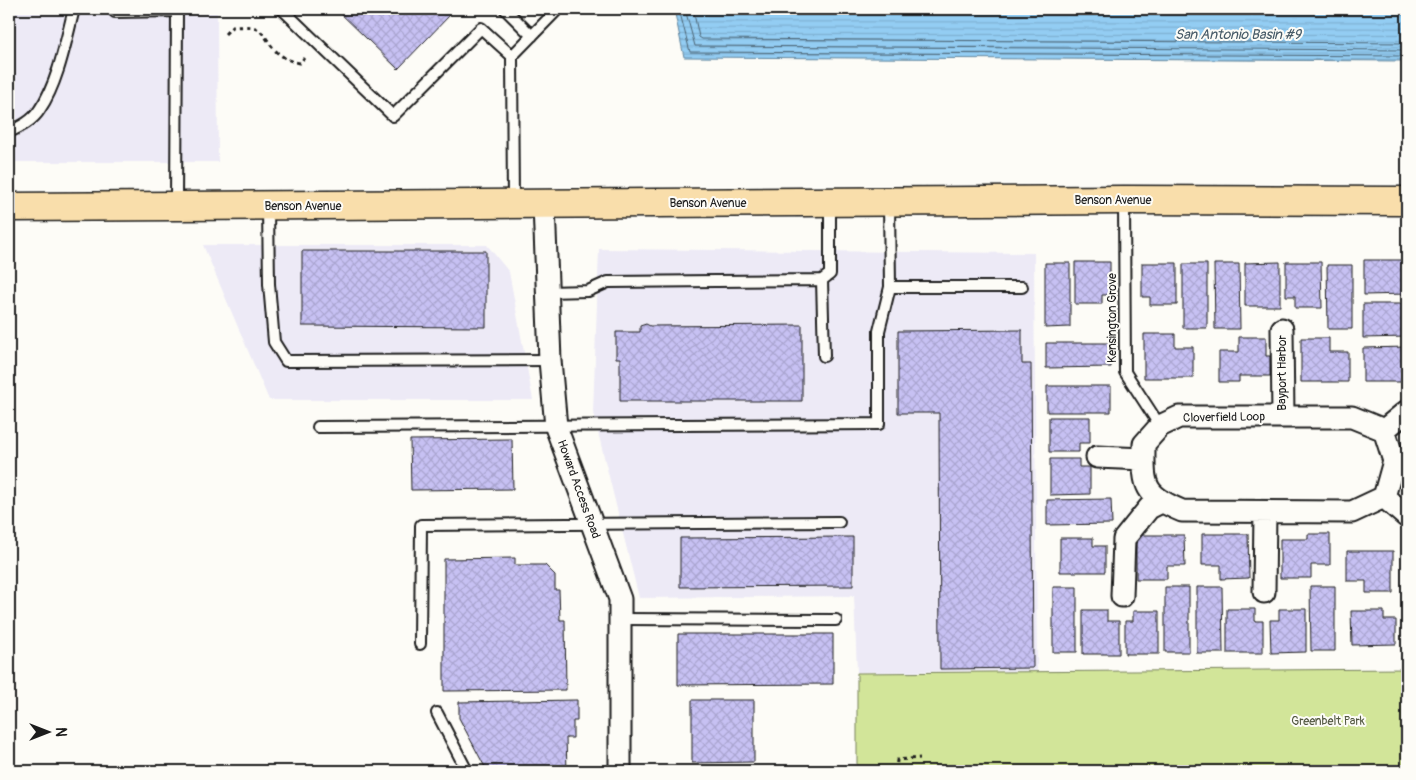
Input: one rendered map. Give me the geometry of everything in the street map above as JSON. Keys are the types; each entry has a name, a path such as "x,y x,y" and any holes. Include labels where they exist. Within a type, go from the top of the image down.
{"main road":[{"name":"Benson Avenue","path":"9,207 1124,200 1407,201"}],"street":[{"name":"Howard Access Road","path":"544,205 550,360 556,427 620,599 620,771"},
{"name":"Bayport Harbor","path":"1282,328 1283,417"},
{"path":"1407,411 1384,430 1394,461 1384,497 1407,517"},
{"name":"Cloverfield Loop","path":"1384,430 1352,417 1179,417 1160,426 1144,444 1144,482 1161,502 1182,511 1352,512 1384,497"},
{"path":"1097,457 1144,459"},
{"path":"1122,596 1124,539 1149,508 1161,502"},
{"path":"1264,592 1265,512"}],"lane":[{"path":"9,132 23,126 40,110 61,62 74,9"},
{"path":"115,9 115,12 178,10 176,206"},
{"path":"282,9 393,116 481,28 512,56"},
{"path":"505,9 532,36"},
{"path":"513,205 512,56 558,9"},
{"name":"Kensington Grove","path":"1124,200 1125,372 1160,426"},
{"path":"547,292 588,291 608,282 822,280 830,274 830,202"},
{"path":"318,427 879,424 879,331 890,287 889,202"},
{"path":"268,206 269,284 274,342 286,361 550,360"},
{"path":"822,280 824,356"},
{"path":"890,287 1022,287"},
{"path":"420,644 422,525 839,522"},
{"path":"620,619 836,620"},
{"path":"437,713 467,771"}],"path":[{"path":"225,34 232,27 253,27 260,32 278,56 300,63 304,58"},
{"path":"896,771 898,760 920,758"}],"shaded area":[{"path":"9,9 217,9 218,162 9,162"},
{"path":"203,245 487,245 509,272 533,400 269,400"},
{"path":"599,249 1034,253 1037,671 857,672 854,596 639,598 593,412"}],"green space":[{"name":"Greenbelt Park","path":"1407,669 1407,771 857,771 857,673"}],"water":[{"name":"San Antonio Basin #9","path":"674,9 1407,9 1407,61 684,57"}],"building":[{"path":"336,9 443,9 450,15 398,69"},
{"path":"302,251 486,251 486,327 302,326"},
{"path":"1364,260 1406,260 1406,294 1364,295"},
{"path":"1075,262 1110,262 1110,295 1102,295 1102,304 1075,304"},
{"path":"1280,262 1280,306 1245,306 1245,263"},
{"path":"1286,262 1321,262 1322,308 1295,308 1295,296 1286,296"},
{"path":"1045,263 1070,263 1070,327 1045,328"},
{"path":"1142,263 1177,263 1177,305 1150,305 1150,297 1142,297"},
{"path":"1183,264 1207,264 1207,328 1183,328"},
{"path":"1214,264 1239,264 1240,329 1215,329"},
{"path":"1327,265 1352,265 1352,329 1328,329"},
{"path":"1363,304 1405,304 1406,337 1363,338"},
{"path":"646,324 650,326 802,325 802,401 620,401 620,358 616,358 616,332 640,332 640,326"},
{"path":"1022,330 1022,364 1031,364 1033,668 940,669 939,413 898,413 898,331"},
{"path":"1144,334 1175,334 1175,347 1193,347 1193,378 1144,378"},
{"path":"1239,337 1266,337 1266,356 1270,356 1270,376 1239,376 1239,382 1219,382 1219,352 1239,352"},
{"path":"1301,338 1329,338 1329,352 1348,352 1348,382 1301,382"},
{"path":"1046,343 1111,343 1111,367 1046,368"},
{"path":"1407,347 1407,382 1363,382 1363,348"},
{"path":"1047,386 1111,386 1111,412 1047,412"},
{"path":"1049,417 1090,417 1090,443 1079,443 1079,452 1049,452"},
{"path":"512,439 513,489 411,490 410,440"},
{"path":"1050,459 1079,459 1079,467 1090,467 1090,494 1050,495"},
{"path":"1111,499 1112,524 1047,525 1047,500"},
{"path":"1202,534 1248,534 1249,578 1221,579 1221,565 1202,565"},
{"path":"1308,534 1330,534 1330,565 1311,565 1311,578 1280,578 1280,539 1308,539"},
{"path":"1136,535 1184,535 1185,566 1167,566 1167,579 1136,579"},
{"path":"853,537 853,586 680,587 680,538"},
{"path":"1060,538 1093,538 1093,546 1105,546 1105,572 1060,572"},
{"path":"1347,551 1393,551 1393,593 1366,593 1366,581 1347,581"},
{"path":"515,558 515,565 545,565 555,575 555,590 559,590 560,620 565,620 566,690 444,691 444,559"},
{"path":"1310,586 1335,586 1335,651 1311,651"},
{"path":"1053,587 1077,587 1077,652 1053,652"},
{"path":"1165,587 1189,587 1189,652 1165,652"},
{"path":"1197,587 1222,587 1223,653 1197,653"},
{"path":"1227,609 1255,609 1255,621 1263,621 1263,653 1227,653"},
{"path":"1279,609 1306,609 1306,652 1271,653 1270,620 1279,620"},
{"path":"1083,610 1107,610 1107,621 1119,621 1119,654 1083,654"},
{"path":"1133,611 1159,611 1159,654 1125,654 1125,621 1133,621"},
{"path":"1351,611 1384,611 1384,620 1396,620 1396,644 1352,645"},
{"path":"678,634 833,634 833,684 678,685"},
{"path":"577,700 577,721 573,721 573,738 566,738 567,771 487,771 459,718 459,702"},
{"path":"692,700 754,700 754,762 692,763"}]}
